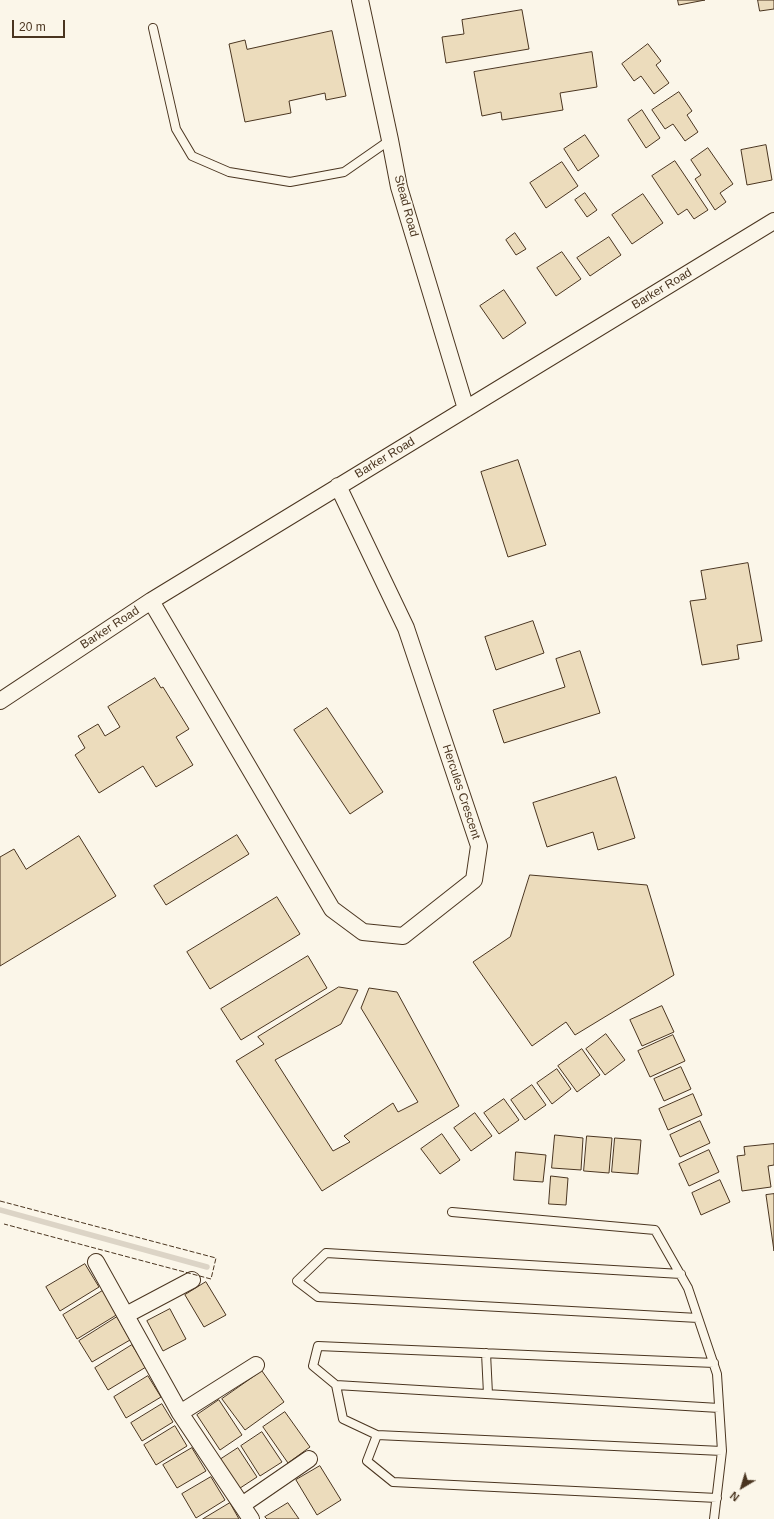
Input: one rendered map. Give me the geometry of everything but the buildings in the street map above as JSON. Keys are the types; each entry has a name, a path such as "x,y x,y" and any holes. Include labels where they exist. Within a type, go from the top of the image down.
{"street":[{"name":"Stead Road","path":"360,0 390,140 398,187 466,409"},
{"name":"Barker Road","path":"0,700 151,601 774,221"},
{"name":"Hercules Crescent","path":"151,601 332,909 363,932 402,936 474,880 479,846 406,628 338,486"},
{"path":"96,1262 180,1412 251,1519"},
{"path":"126,1314 192,1280"},
{"path":"180,1412 256,1365"},
{"path":"242,1505 309,1459"}],"lane":[{"path":"152,28 176,130 192,156 229,172 290,182 344,172 390,140"},
{"path":"452,1212 655,1230 688,1288 717,1374 722,1451 714,1519"},
{"path":"681,1274 326,1254 297,1281 318,1297 698,1318"},
{"path":"714,1364 318,1346 313,1366 336,1385 719,1408"},
{"path":"486,1353 488,1394"},
{"path":"336,1385 343,1419 377,1435 722,1451"},
{"path":"377,1435 367,1462 393,1482 716,1498"}],"waterway":[{"path":"0,1210 207,1267"}],"fence":[{"path":"0,1201 216,1258 211,1279 4,1224"}]}
